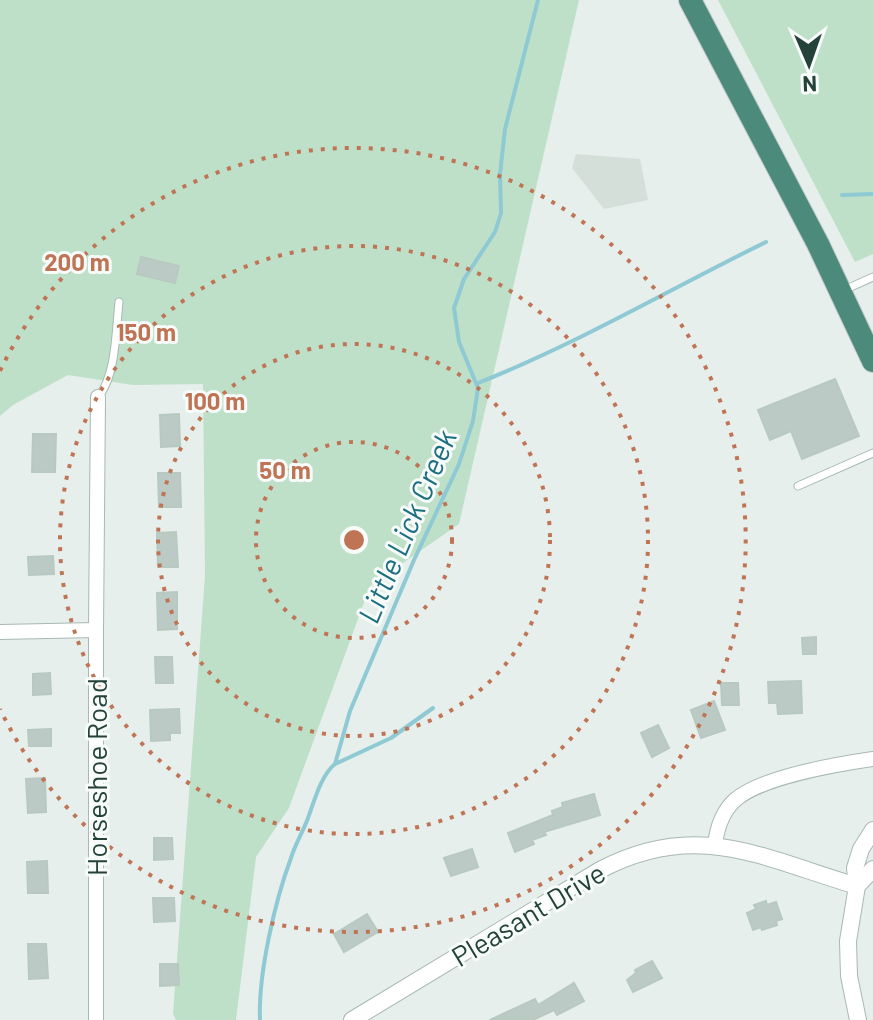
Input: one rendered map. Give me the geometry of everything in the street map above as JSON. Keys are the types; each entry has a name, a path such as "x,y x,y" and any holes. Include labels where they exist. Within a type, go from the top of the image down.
{"highway":[{"path":"690,0 841,292 873,361"}],"street":[{"name":"Horseshoe Road","path":"96,1020 98,397"},
{"path":"0,632 96,630"},
{"path":"715,845 724,814 735,800 747,792 811,771 873,759"},
{"path":"858,1020 849,976 848,950 857,886 855,868 861,849 873,830"},
{"name":"Pleasant Drive","path":"352,1020 622,859 668,845 715,845 747,851 857,886"},
{"path":"857,886 873,869"}],"lane":[{"path":"841,292 873,277"},
{"path":"98,397 106,388 119,302"},
{"path":"798,486 873,453"}],"shaded area":[{"path":"576,154 640,159 648,200 604,209 572,168"}],"green space":[{"path":"0,0 579,0 459,524 370,586 289,808 256,857 236,1020 176,1020 173,1014 205,575 203,384 133,385 68,375 13,405 0,416"},
{"path":"718,0 873,0 873,254 855,262"}],"building":[{"path":"141,257 179,266 175,283 137,274"},
{"path":"835,379 859,436 802,459 791,431 770,440 758,410"},
{"path":"179,414 180,446 161,447 160,415"},
{"path":"33,434 56,434 55,472 32,472"},
{"path":"158,473 180,473 181,507 159,507"},
{"path":"176,532 178,567 158,567 157,533"},
{"path":"53,556 54,574 29,575 28,557"},
{"path":"177,592 177,629 158,630 157,593"},
{"path":"816,637 816,654 803,654 802,638"},
{"path":"155,657 172,657 173,683 156,683"},
{"path":"50,673 51,694 33,695 33,674"},
{"path":"801,681 802,713 778,714 777,703 769,703 768,682"},
{"path":"721,683 738,683 739,705 722,705"},
{"path":"714,701 725,730 701,738 691,710"},
{"path":"179,709 180,733 170,733 170,740 151,741 150,710"},
{"path":"658,725 669,748 652,757 641,733"},
{"path":"51,729 51,746 29,746 28,730"},
{"path":"45,778 46,812 28,813 26,779"},
{"path":"594,794 600,815 544,832 546,835 532,840 534,844 515,852 508,833 553,815 552,811 563,807 562,803"},
{"path":"154,838 172,838 173,859 154,860"},
{"path":"472,849 478,867 451,876 444,858"},
{"path":"47,861 48,893 28,893 27,862"},
{"path":"153,898 174,898 175,921 154,922"},
{"path":"766,901 767,905 776,902 782,919 776,921 777,925 753,930 747,913 756,909 754,905"},
{"path":"367,914 378,932 344,952 334,934"},
{"path":"28,944 46,944 48,978 29,979"},
{"path":"652,961 662,978 633,992 627,980 636,973 635,970"},
{"path":"160,964 178,964 179,985 160,986"},
{"path":"574,983 584,1001 557,1015 554,1010 533,1020 490,1020 535,999 538,1005"}],"waterway":[{"name":"Little Lick Creek","path":"260,1020 269,938 293,853 322,782 335,764 350,711 414,560 459,464 473,421 478,388 459,342 454,308 464,279 495,232 501,213 500,174 505,129 538,0"},
{"path":"842,195 873,194"},
{"path":"478,383 587,334 766,242"},
{"path":"335,764 391,738 433,708"}]}
